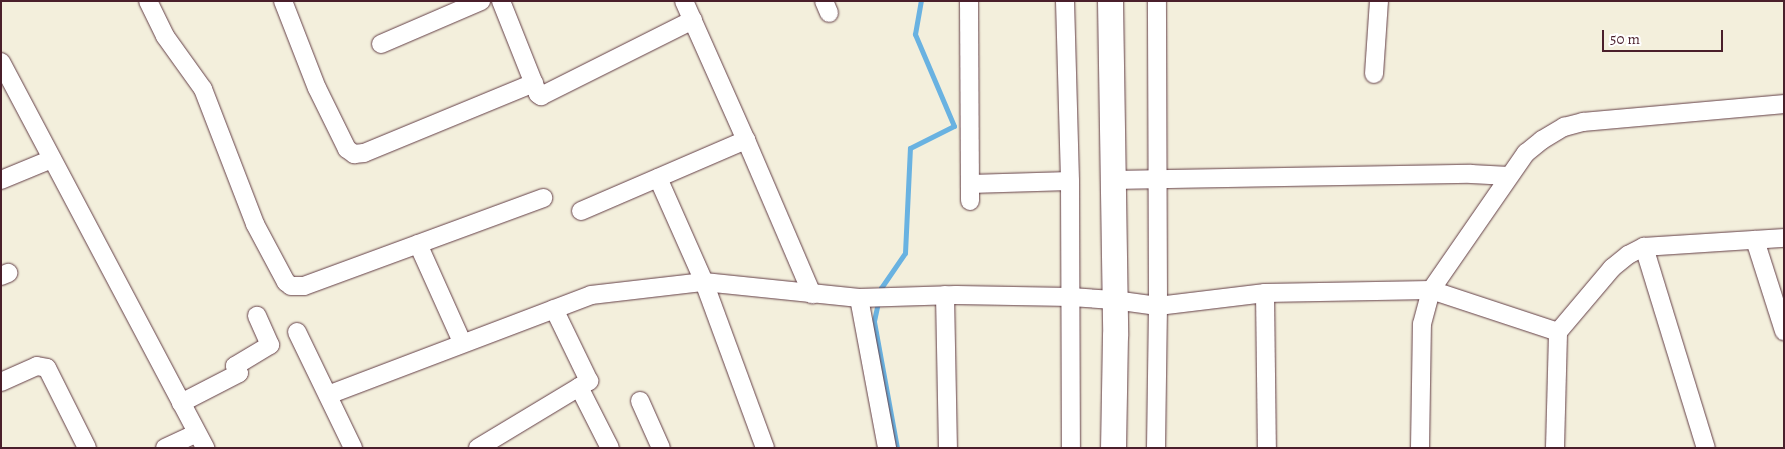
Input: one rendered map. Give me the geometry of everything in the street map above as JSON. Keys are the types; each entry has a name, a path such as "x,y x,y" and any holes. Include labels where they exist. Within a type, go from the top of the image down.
{"main road":[{"path":"1110,1 1114,300 1113,448"}],"street":[{"path":"148,1 165,36 203,89 255,224 286,282 291,286 304,286 543,198"},
{"path":"283,1 317,88 347,148 354,154 364,153 534,83"},
{"path":"381,44 481,1"},
{"path":"501,1 538,94 544,95 693,20"},
{"path":"684,1 812,294"},
{"path":"969,1 970,192 1070,181"},
{"path":"1066,1 1070,181 1071,448"},
{"path":"1156,448 1158,306 1157,1"},
{"path":"1374,74 1379,1"},
{"path":"1,62 201,440 165,448"},
{"path":"1420,448 1422,324 1431,290 1526,154 1542,140 1564,127 1583,122 1784,104"},
{"path":"582,211 746,140"},
{"path":"1,180 52,159"},
{"path":"1112,180 1470,174 1509,176"},
{"path":"658,178 704,282 765,448"},
{"path":"1555,448 1558,332 1612,268 1628,255 1644,247 1784,238"},
{"path":"1755,240 1784,332"},
{"path":"418,244 462,342"},
{"path":"1644,247 1706,448"},
{"path":"328,395 462,342 591,295 704,282 859,298 945,295 1070,297 1158,306 1265,293 1431,290 1558,332"},
{"path":"1265,293 1267,448"},
{"path":"945,295 948,448"},
{"path":"859,298 887,448"},
{"path":"478,448 589,381 554,309"},
{"path":"181,403 239,373 236,366 270,345 257,316"},
{"path":"297,332 353,448"},
{"path":"1,382 37,366 47,368 86,448"},
{"path":"579,387 610,448"},
{"path":"640,401 661,448"}],"waterway":[{"path":"897,448 874,321 881,288 905,253 910,148 954,126 915,34 921,1"}]}
